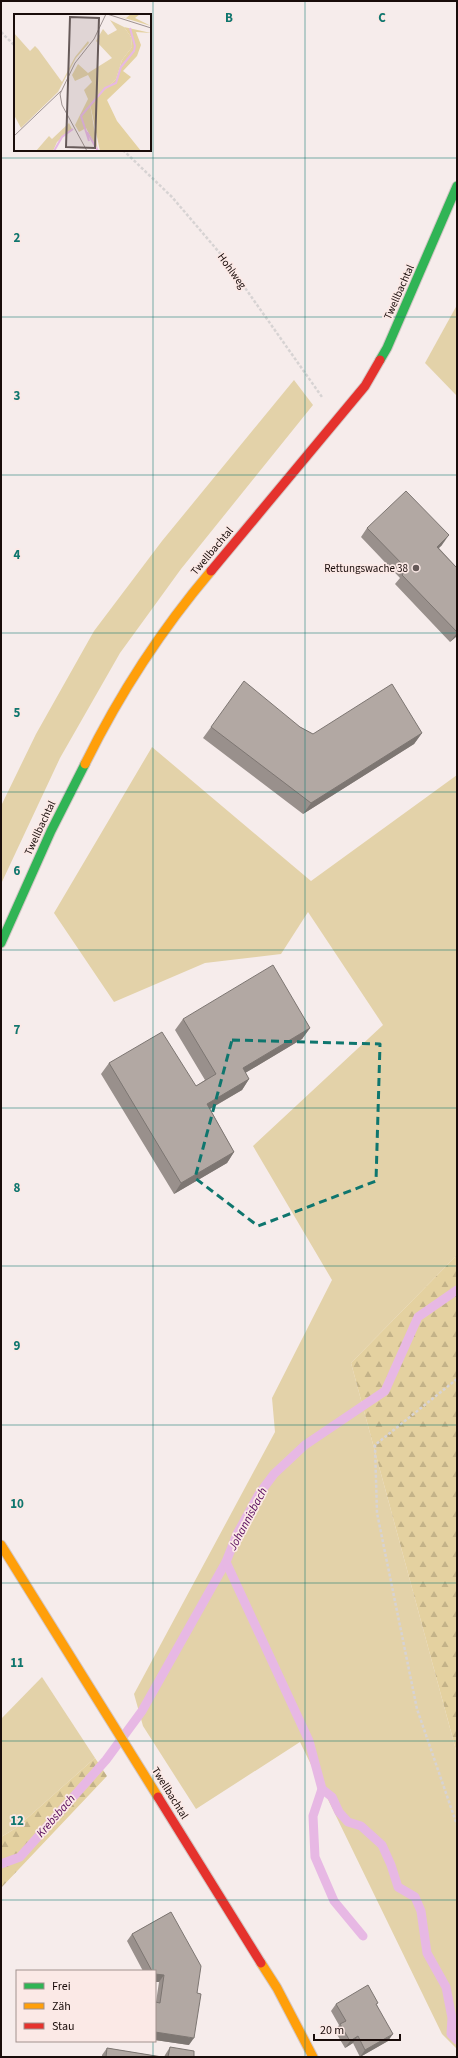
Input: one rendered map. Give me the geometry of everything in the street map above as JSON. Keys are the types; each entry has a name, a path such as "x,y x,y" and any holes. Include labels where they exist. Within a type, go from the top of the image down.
{"street":[{"name":"Twellbachtal","path":"1,943 51,831 103,728 147,655 192,594 365,386 387,348 457,186"},
{"name":"Twellbachtal","path":"1,1545 277,1988 314,2057"}],"path":[{"path":"1,32 14,45"},
{"name":"Hohlweg","path":"125,151 172,197 224,258 323,398"},
{"path":"457,1379 375,1445 377,1512 417,1710 457,1825"}],"highlighted area":[{"path":"232,1040 380,1044 376,1181 258,1226 195,1178"}],"shaded area":[{"path":"457,305 457,396 425,363"},
{"path":"294,380 313,405 181,569 120,653 60,758 1,884 1,806 36,734 94,631 162,541"},
{"path":"152,747 311,881 457,775 457,1255 351,1363 457,1754 457,2049 442,2034 300,1742 196,1809 143,1726 134,1694 275,1432 272,1398 332,1280 253,1146 383,1025 308,912 281,954 205,963 114,1002 54,913"},
{"path":"42,1677 95,1758 16,1828 1,1837 1,1719"}],"green space":[{"path":"457,1255 457,1754 351,1363"},
{"path":"95,1758 107,1776 1,1888 1,1837 16,1828"}],"building":[{"name":"Rettungswache 38","path":"406,491 449,535 437,547 457,568 457,632 402,575 407,569 367,528"},
{"path":"244,681 300,727 313,734 392,684 422,733 311,803 211,727"},
{"path":"273,965 310,1028 243,1068 249,1079 207,1104 234,1152 181,1183 109,1063 162,1032 196,1086 216,1074 183,1019"},
{"path":"171,1912 201,1966 197,1993 201,1994 194,2038 156,2032 156,2002 160,2003 164,1975 156,1974 156,1970 151,1970 132,1934"},
{"path":"368,1985 378,2003 376,2004 393,2034 365,2050 358,2036 350,2041 340,2024 346,2021 336,2004"},
{"path":"170,2047 194,2051 194,2057 168,2057"},
{"path":"107,2048 162,2057 106,2057"}],"waterway":[{"name":"Johannisbach","path":"363,1936 334,1901 315,1857 313,1816 322,1789 309,1741 226,1562 237,1534 259,1494 274,1474 305,1445 385,1391 418,1317 457,1290"},
{"name":"Krebsbach","path":"1,1864 20,1857 106,1760 142,1711 226,1562"},
{"name":"Johannisbach","path":"322,1789 332,1797 339,1812 348,1822 361,1826 382,1845 391,1865 398,1887 415,1897 421,1911 427,1953 446,1987 452,2018 451,2034 457,2040"}],"traffic: fast":[{"path":"380,360 387,348 457,186"},
{"path":"1,943 51,831 85,764"}],"traffic: slow":[{"path":"85,764 112,713 142,664 175,616 211,571"},
{"path":"1,1545 158,1797"},
{"path":"261,1963 277,1988 313,2057"}],"traffic: jam":[{"path":"211,571 365,386 380,360"},
{"path":"158,1797 261,1963"}],"place":[{"name":"Rettungswache 38","path":"416,568"}]}
